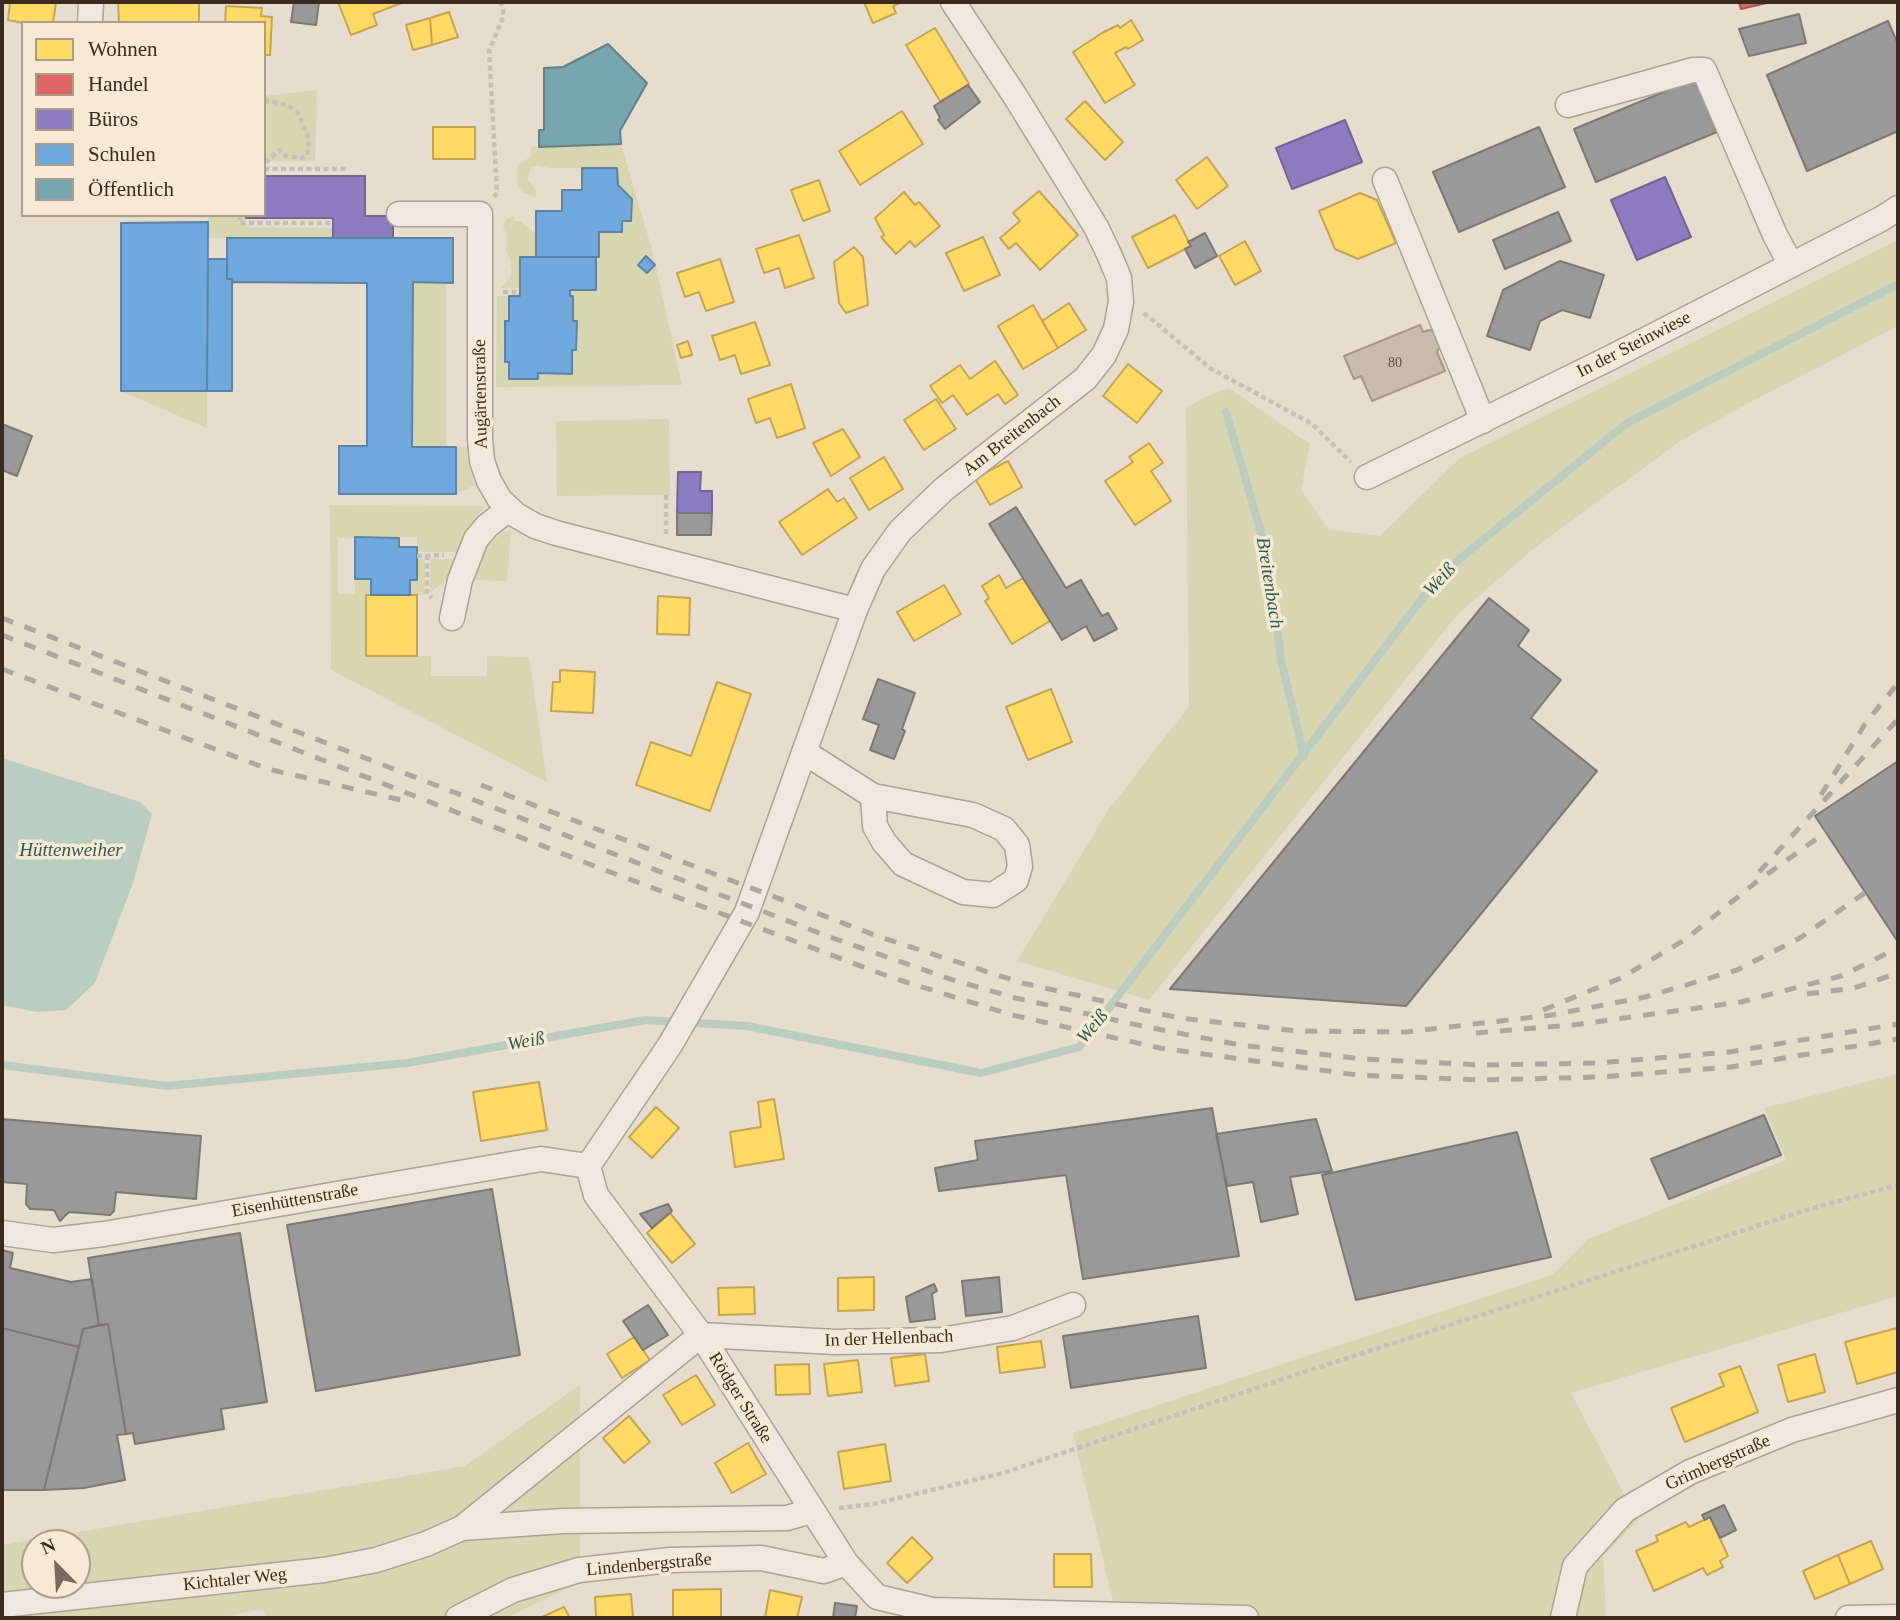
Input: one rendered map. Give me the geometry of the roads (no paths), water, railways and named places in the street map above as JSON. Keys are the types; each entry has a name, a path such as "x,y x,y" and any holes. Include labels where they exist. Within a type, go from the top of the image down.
{"street":[{"path":"90,21 91,2"},
{"name":"Am Breitenbach","path":"588,1166 670,1045 747,912 855,610 873,569 900,531 944,489 1085,379 1104,355 1116,329 1121,302 1119,278 1096,227 1016,96 953,2"},
{"path":"1569,106 1693,70 1704,70 1774,234 1791,265"},
{"path":"1385,180 1483,421"},
{"name":"In der Steinwiese","path":"1367,477 1791,265 1898,208"},
{"name":"Augärtenstraße","path":"399,214 480,214 482,461 489,481 509,509 535,526 855,610"},
{"path":"452,618 460,580 476,539 486,526 509,509"},
{"path":"804,752 873,796 973,815 1004,829 1017,845 1020,866 1016,880 993,895 963,892 903,864 884,842 875,826 873,796"},
{"name":"Eisenhüttenstraße","path":"2,1233 53,1240 104,1234 541,1159 588,1166"},
{"name":"Rödger Straße","path":"588,1166 596,1195 701,1335 811,1511 879,1608 1247,1618"},
{"name":"In der Hellenbach","path":"701,1335 836,1342 941,1340 1013,1328 1073,1305"},
{"name":"Kichtaler Weg","path":"2,1605 324,1570 376,1560 426,1544 462,1528 701,1335"},
{"name":"Grimbergstraße","path":"1563,1618 1576,1566 1625,1510 1690,1472 1779,1436 1898,1400"},
{"name":"Kichtaler Weg","path":"462,1528 563,1521 787,1518 811,1511"},
{"name":"Lindenbergstraße","path":"458,1618 513,1590 579,1570 670,1560 761,1558 824,1571 846,1563"},
{"path":"1848,1618 1898,1617"}],"water":[{"name":"Hüttenweiher","path":"2,758 140,802 152,814 133,883 95,983 66,1010 37,1012 2,1005"}],"waterway":[{"name":"Weiß","path":"2,1065 167,1086 407,1063 645,1020 747,1026 981,1073 1079,1047 1441,574 1627,423 1898,284"},
{"name":"Breitenbach","path":"1226,412 1269,560 1281,660 1304,756"}],"railway":[{"path":"2,618 827,936 953,980 1016,998 1142,1026 1240,1045 1363,1059 1481,1065 1599,1063 1729,1052 1898,1024"},
{"path":"2,635 589,864 890,977 1012,1015 1160,1048 1357,1075 1481,1080 1599,1077 1731,1067 1898,1039"},
{"path":"2,669 268,769 410,802"},
{"path":"1821,795 1865,724 1898,683"},
{"path":"1759,872 1898,719"},
{"path":"481,785 877,936 1022,983 1179,1018 1298,1031 1406,1032 1552,1015 1645,997 1737,970 1800,938 1866,892"},
{"path":"1543,1010 1621,978 1686,939 1755,883 1826,832"},
{"path":"1476,1033 1573,1025 1741,1002 1841,976 1898,948"},
{"path":"1807,994 1854,988 1898,973"}]}
